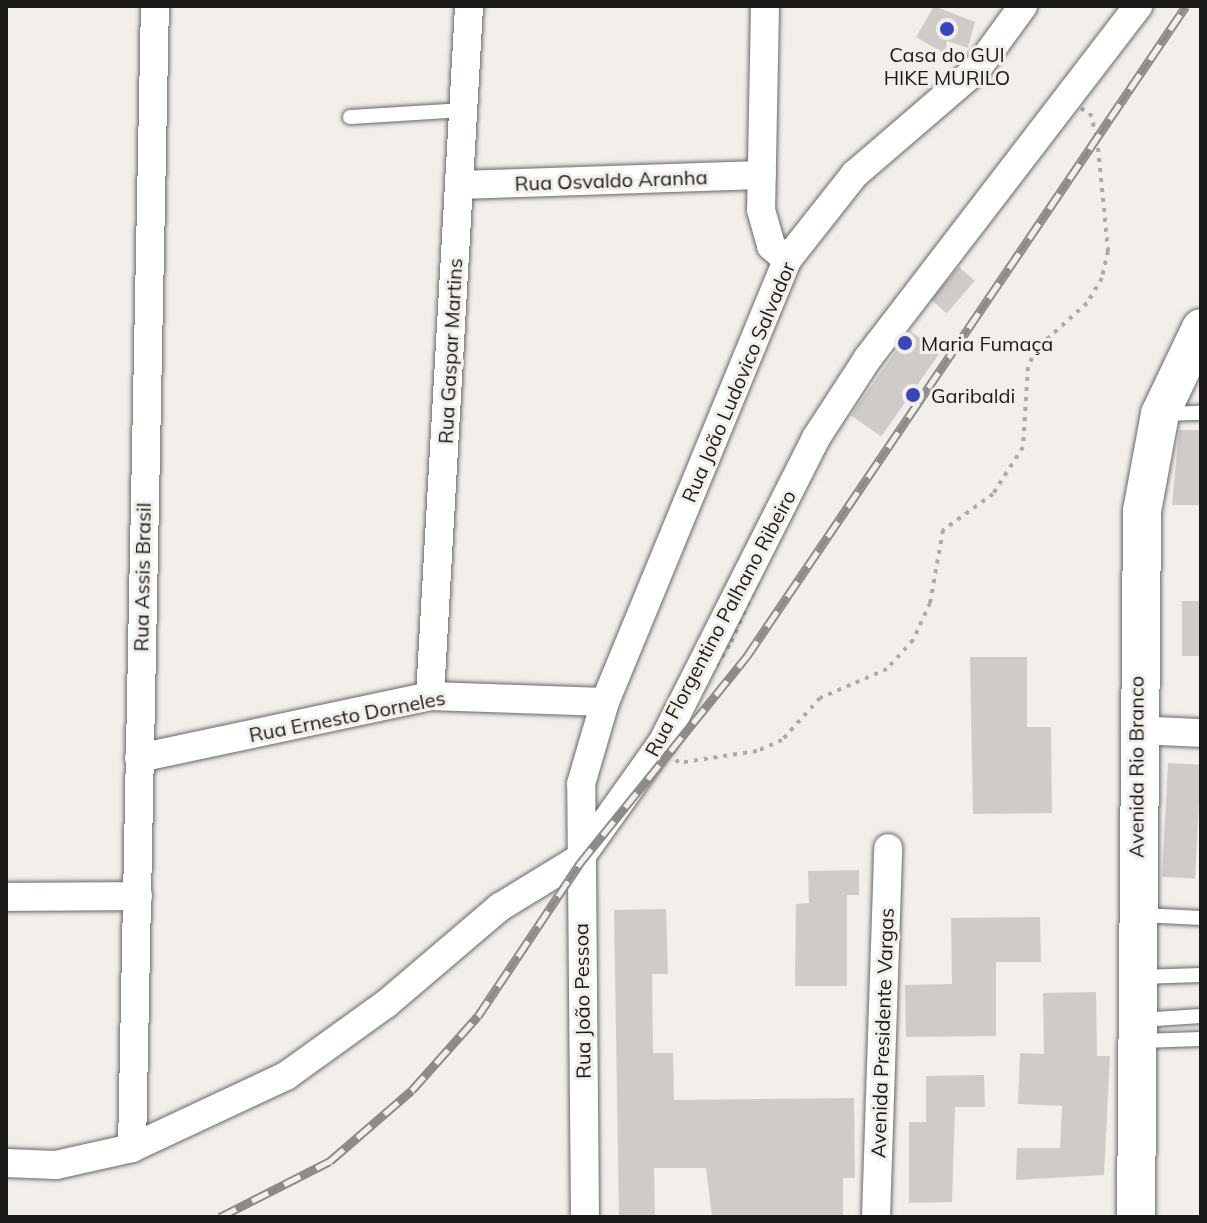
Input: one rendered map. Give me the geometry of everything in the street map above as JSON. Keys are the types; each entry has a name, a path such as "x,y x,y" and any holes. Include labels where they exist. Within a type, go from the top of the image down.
{"street":[{"name":"Rua Assis Brasil","path":"132,1148 155,6"},
{"name":"Rua Gaspar Martins","path":"430,696 469,6"},
{"path":"765,6 762,175 766,235 787,260"},
{"name":"Rua João Ludovico Salvador","path":"581,784 605,702 787,260 855,174 977,69 1023,6"},
{"name":"Rua Florgentino Palhano Ribeiro","path":"6,1163 56,1165 132,1148 286,1076 386,1004 500,907 580,858 663,741 816,438 868,358 1138,6"},
{"name":"Rua Osvaldo Aranha","path":"459,185 762,175"},
{"name":"Avenida Rio Branco","path":"1136,1217 1135,730 1142,511 1160,414 1201,328"},
{"name":"Rua Ernesto Dorneles","path":"139,758 430,696 605,702"},
{"path":"1135,730 1201,733"},
{"name":"Rua João Pessoa","path":"581,784 585,1217"},
{"name":"Avenida Presidente Vargas","path":"876,1217 888,848"},
{"path":"6,897 138,896"}],"lane":[{"path":"350,117 465,110"},
{"path":"1160,414 1201,413"},
{"path":"1136,915 1201,918"},
{"path":"1135,977 1201,975"},
{"path":"1136,1030 1201,1016"},
{"path":"1136,1030 1201,1039"}],"path":[{"path":"1085,108 1097,138 1108,251 1102,278 1087,303 1036,349 1028,367 1023,447 993,494 943,530 930,603 913,640 887,669 820,698 782,740 757,751 683,764 670,756 669,742 731,642 824,433 942,260 1060,111 1085,108"}],"building":[{"name":"Casa do GUI HIKE MURILO","path":"934,6 975,22 968,48 947,41 945,54 916,37"},
{"path":"959,267 975,281 947,313 931,299"},
{"path":"910,331 940,352 881,437 851,415"},
{"path":"1179,430 1201,430 1201,505 1172,505"},
{"path":"1182,601 1201,601 1201,656 1182,656"},
{"path":"970,657 1027,657 1027,727 1051,727 1052,813 973,814"},
{"path":"1168,763 1201,765 1195,879 1162,877"},
{"path":"859,870 859,895 847,895 847,986 795,986 796,904 809,903 808,871"},
{"path":"666,909 668,974 652,974 653,1053 673,1053 674,1100 854,1098 855,1178 843,1178 843,1217 712,1217 706,1168 654,1168 655,1217 619,1217 614,910"},
{"path":"1040,917 1041,962 996,962 996,1036 906,1037 905,985 952,984 951,918"},
{"path":"1096,992 1097,1056 1110,1056 1104,1175 1016,1180 1017,1148 1060,1148 1062,1106 1018,1104 1020,1053 1044,1054 1043,993"},
{"path":"984,1075 985,1107 955,1107 952,1202 909,1203 909,1122 926,1122 926,1076"}],"railway":[{"path":"220,1217 330,1161 412,1090 478,1016 580,863 747,656 1186,6"}],"place":[{"name":"Casa do GUI HIKE MURILO","path":"947,29"},
{"name":"Maria Fumaça","path":"905,343"},
{"name":"Garibaldi","path":"913,395"}]}
